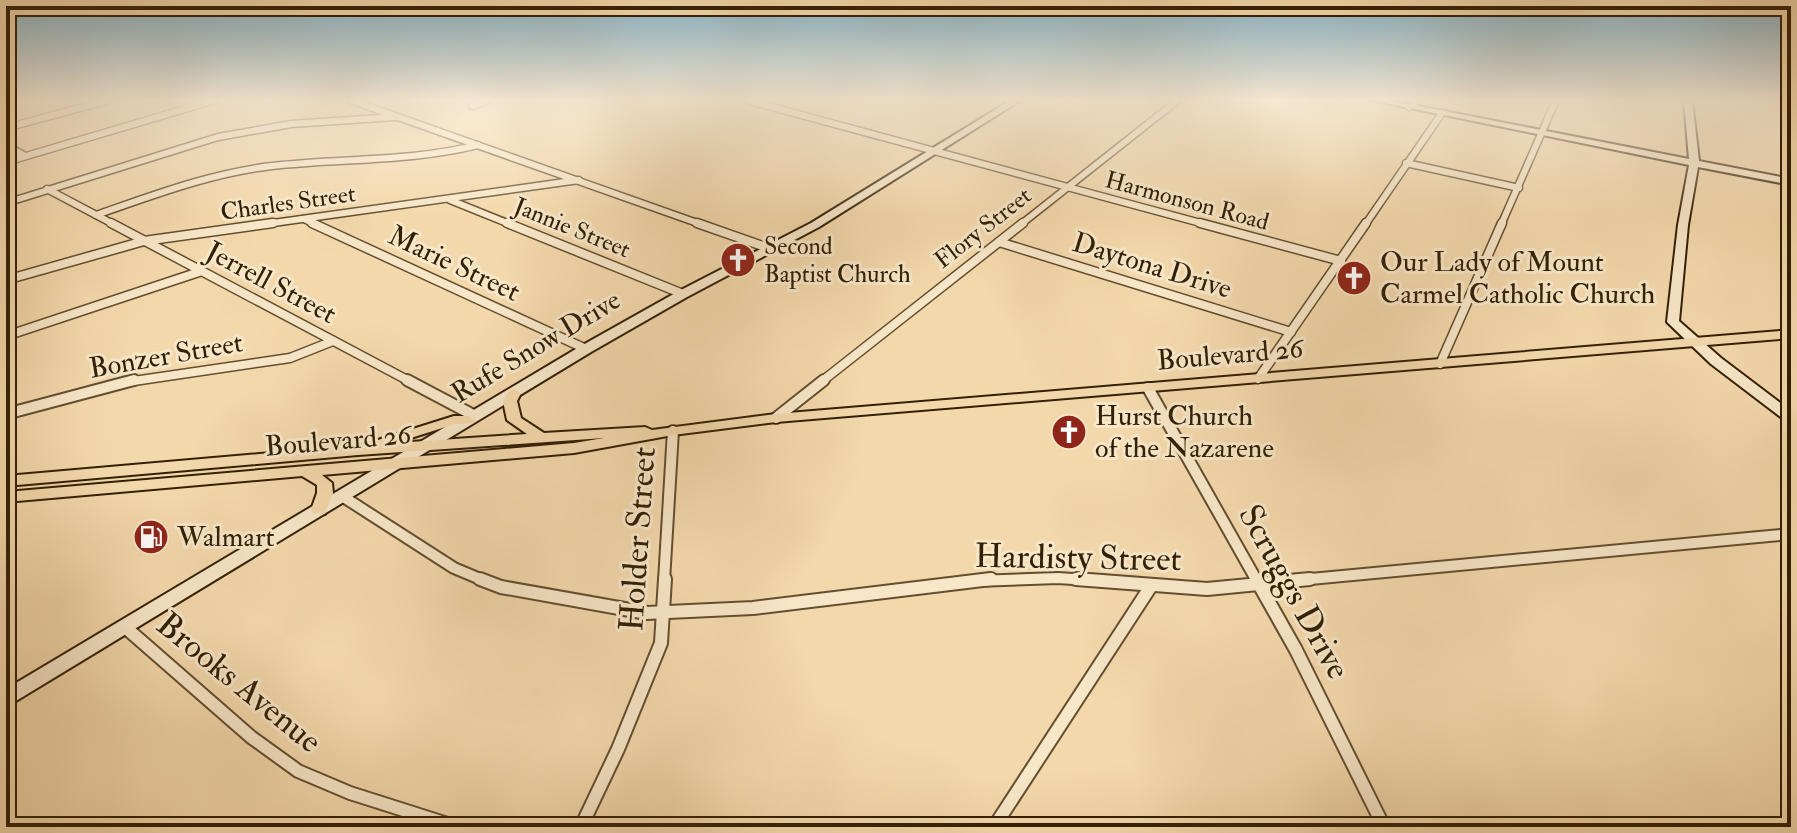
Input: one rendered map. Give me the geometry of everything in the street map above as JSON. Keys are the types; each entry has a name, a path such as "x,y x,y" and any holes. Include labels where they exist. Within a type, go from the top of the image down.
{"main road":[{"name":"Rufe Snow Drive","path":"6,699 586,349 771,249 954,139"},
{"path":"1573,139 1791,182"},
{"path":"1692,139 1694,163 1672,314 1675,327 1791,418"},
{"name":"Boulevard 26","path":"6,497 574,448 776,418 1791,334"},
{"path":"514,393 510,401 514,420 542,437"},
{"path":"358,450 454,420 472,418"},
{"name":"Boulevard 26","path":"6,481 358,450 673,431"},
{"path":"303,470 324,483 325,493 319,510"},
{"path":"88,489 99,473"}],"street":[{"path":"6,162 83,139"},
{"path":"6,203 211,139"},
{"path":"461,139 771,249"},
{"name":"Harmonson Road","path":"890,139 1341,261"},
{"name":"Flory Street","path":"776,418 1129,139"},
{"path":"1258,379 1423,139"},
{"path":"1440,364 1540,139"},
{"path":"6,145 25,156"},
{"path":"96,215 204,179 243,170 395,157 478,145"},
{"path":"1406,163 1519,188"},
{"name":"Charles Street","path":"6,280 144,241 579,180"},
{"name":"Jerrell Street","path":"47,189 472,418"},
{"name":"Jannie Street","path":"447,199 683,294"},
{"name":"Marie Street","path":"304,219 586,349"},
{"name":"Daytona Drive","path":"999,242 1291,332"},
{"path":"6,336 202,271"},
{"name":"Bonzer Street","path":"6,414 142,378 290,358 333,341"},
{"name":"Scruggs Drive","path":"1148,388 1260,584 1384,827"},
{"name":"Holder Street","path":"581,827 618,749 661,643 673,431"},
{"name":"Hardisty Street","path":"342,496 454,568 501,587 647,613 753,608 994,579 1058,578 1207,589 1791,534"},
{"path":"994,827 1151,586"},
{"name":"Brooks Avenue","path":"125,627 251,737 298,771 350,793 457,827"}],"place":[{"name":"Second Baptist Church","path":"738,260"},
{"name":"Our Lady of Mount Carmel Catholic Church","path":"1354,278"},
{"name":"Hurst Church of the Nazarene","path":"1069,432"},
{"name":"Walmart","path":"151,537"}]}
